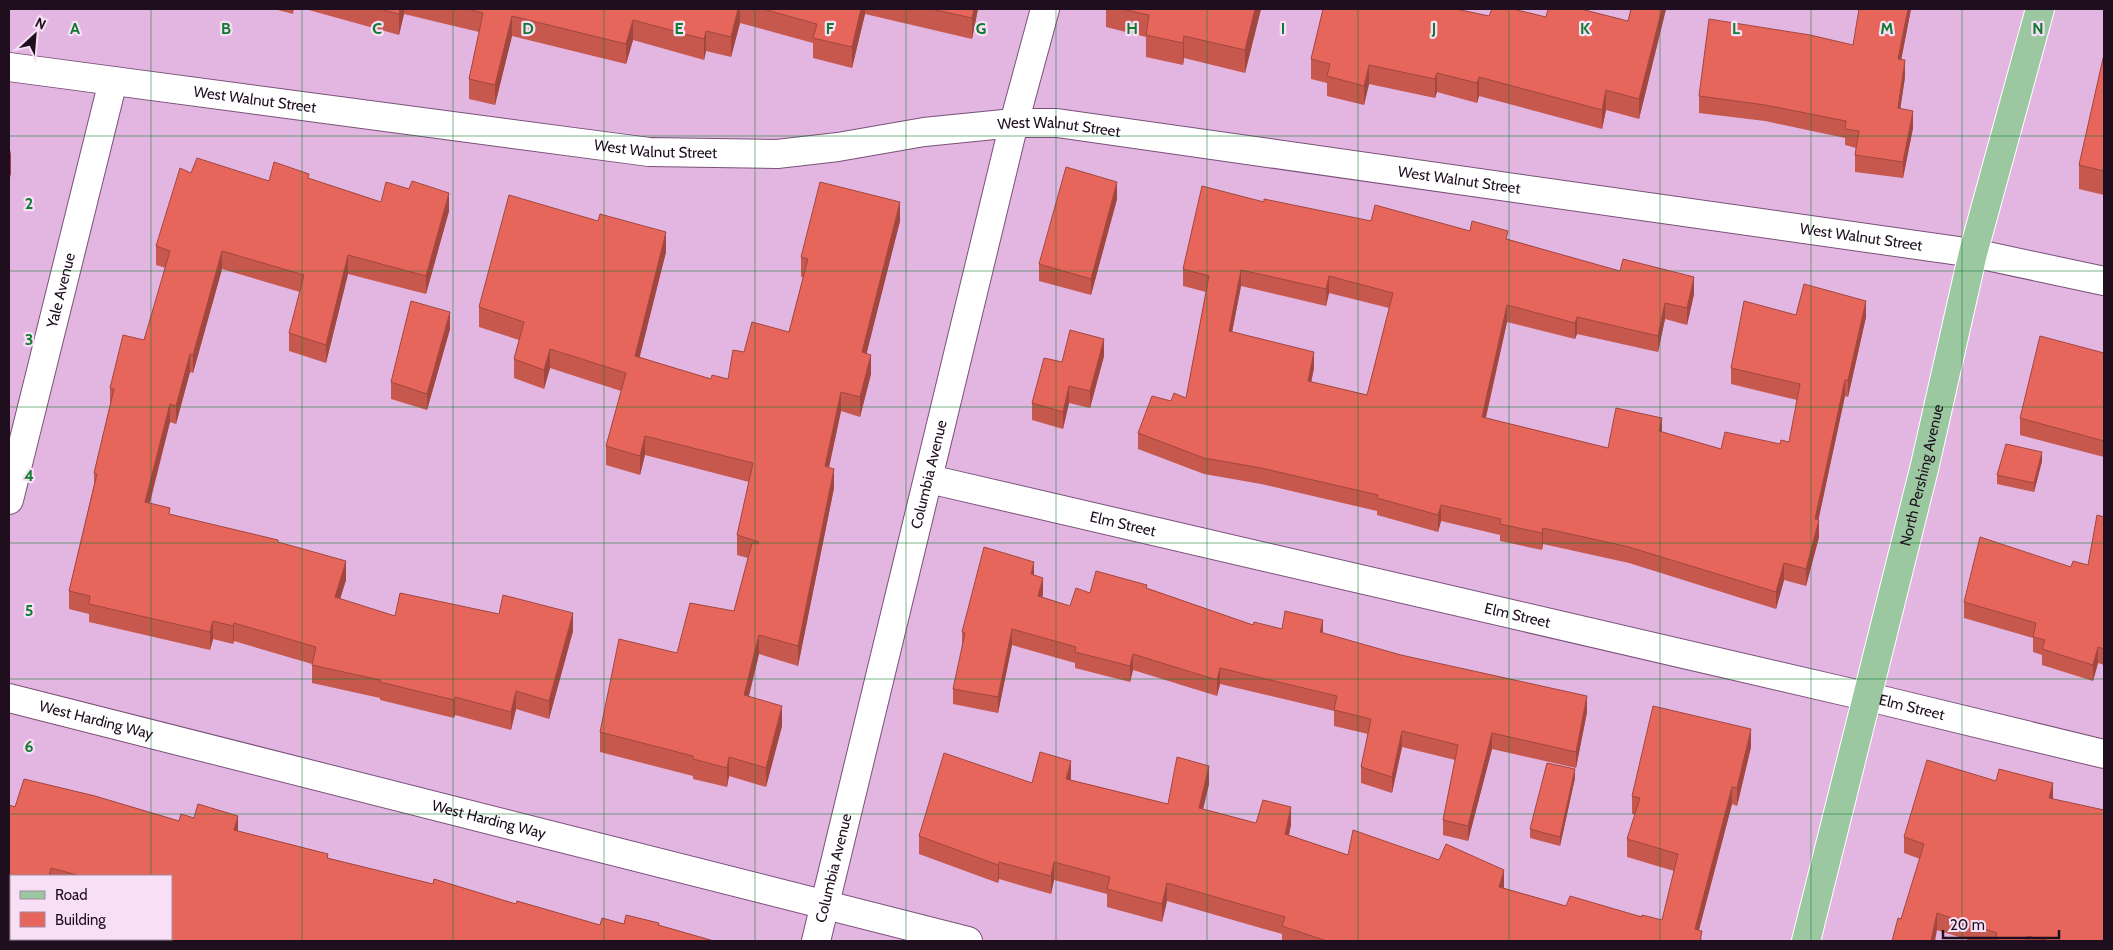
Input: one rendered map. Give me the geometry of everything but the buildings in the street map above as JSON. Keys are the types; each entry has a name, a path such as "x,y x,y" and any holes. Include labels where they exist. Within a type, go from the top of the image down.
{"main road":[{"name":"North Pershing Avenue","path":"1806,941 1923,474 1973,253 2040,9"}],"street":[{"name":"Columbia Avenue","path":"816,941 1014,123 1044,9"},
{"name":"West Walnut Street","path":"9,67 649,152 778,154 838,147 924,132 1014,123 1057,123 1973,253 2104,281"},
{"name":"Yale Avenue","path":"9,500 113,81"},
{"name":"Elm Street","path":"929,479 1868,697 2104,754"},
{"name":"West Harding Way","path":"9,698 968,941"}]}
